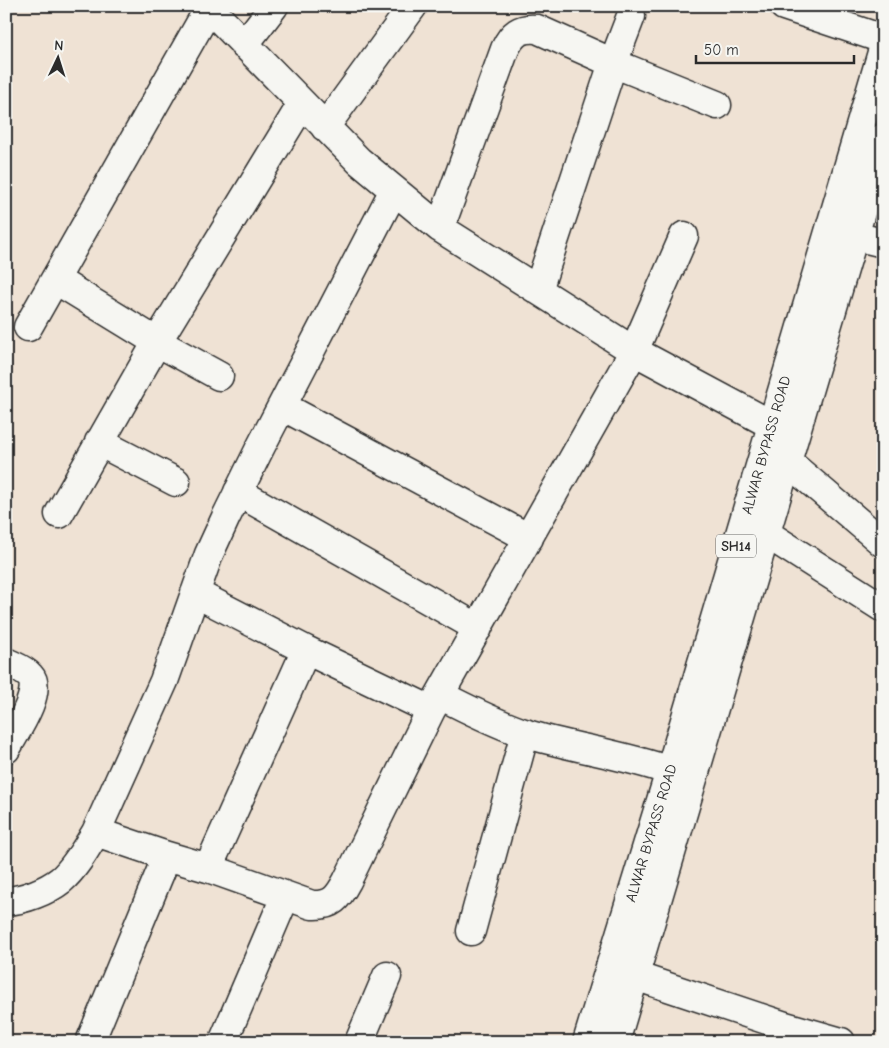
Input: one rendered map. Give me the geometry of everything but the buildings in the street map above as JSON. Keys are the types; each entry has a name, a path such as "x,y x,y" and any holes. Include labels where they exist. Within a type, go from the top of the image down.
{"street":[{"path":"244,45 274,6"},
{"path":"325,128 412,6"},
{"path":"784,6 883,39"},
{"path":"28,327 208,7 359,161 440,228 634,351 772,425"},
{"path":"538,290 613,64 632,16"},
{"path":"440,228 505,49 510,38 518,31 528,28 537,29 613,64 717,105"},
{"name":"ALWAR BYPASS ROAD","path":"776,457 772,425 883,49"},
{"path":"59,514 157,342 302,104"},
{"name":"ALWAR BYPASS ROAD","path":"615,1042 635,976 776,457 854,236 883,138"},
{"path":"9,906 40,892 62,879 82,854 96,832 164,681 209,554 238,492 394,190"},
{"path":"96,832 208,868 312,906 322,906 332,901 341,892 435,703 634,351 684,236"},
{"path":"854,236 883,243"},
{"path":"56,280 157,342 219,376"},
{"path":"282,406 529,538"},
{"path":"99,442 176,482"},
{"path":"776,457 883,543"},
{"path":"238,492 478,628"},
{"path":"755,529 883,608"},
{"name":"ALWAR BYPASS ROAD","path":"587,1042 670,771 755,529"},
{"path":"195,593 306,650 435,703 525,733 586,749 640,760 670,771"},
{"path":"208,868 306,650"},
{"path":"6,662 22,670 34,682 32,701 6,749"},
{"path":"471,931 525,733"},
{"path":"90,1042 167,856"},
{"path":"223,1042 284,897"},
{"path":"359,1042 387,976"},
{"path":"635,976 786,1026 841,1042"}]}
